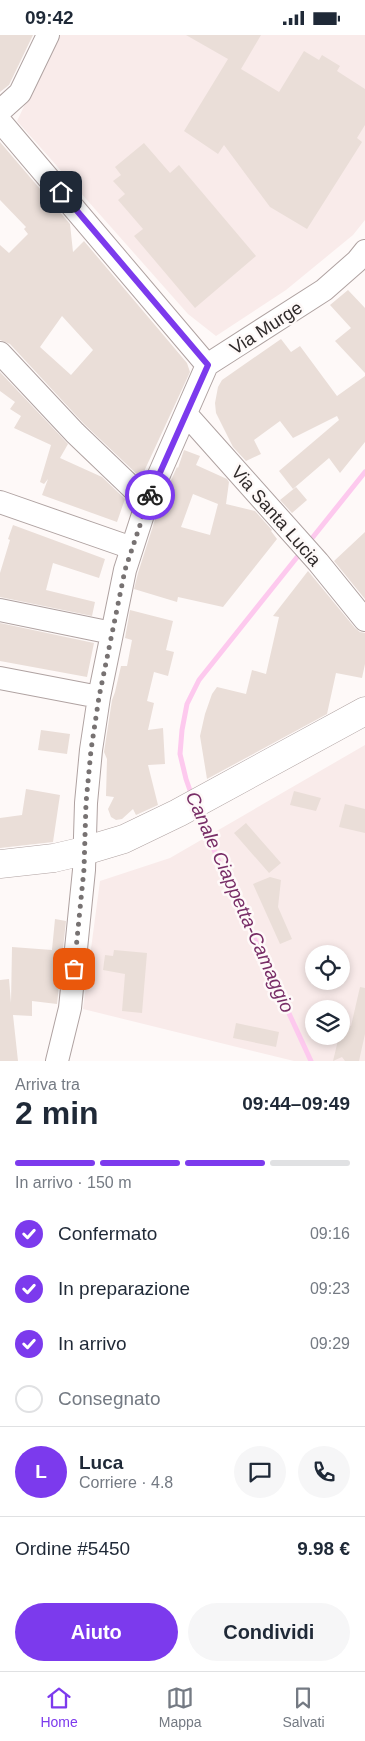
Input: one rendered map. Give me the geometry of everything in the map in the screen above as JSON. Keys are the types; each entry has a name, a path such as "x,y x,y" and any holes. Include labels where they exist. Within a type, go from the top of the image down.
{"main road":[{"path":"0,864 54,858 115,861 145,849 181,821 365,711"},
{"path":"214,803 365,731"},
{"path":"0,881 61,874 84,860"}],"street":[{"path":"0,111 20,93 48,35"},
{"path":"0,121 208,365 147,501 125,570 99,697 91,750 84,860 70,1008 57,1061"},
{"name":"Via Murge","path":"208,365 324,291 357,261 365,251"},
{"path":"0,353 75,433 147,501"},
{"name":"Via Santa Lucia","path":"186,414 318,562 365,620"},
{"path":"0,502 132,548"},
{"path":"0,610 112,633"},
{"path":"0,678 99,697"}],"shaded area":[{"path":"58,35 365,35 365,220 353,235 286,290 216,336 188,314 17,121"},
{"path":"365,745 365,1061 294,1061 83,1009 100,881 170,858"}],"building":[{"path":"0,35 33,35 9,85 0,92"},
{"path":"186,35 261,35 241,69 279,92 304,51 319,60 322,55 340,66 337,71 365,89 365,125 357,138 362,142 307,229 270,207 224,145 218,154 184,131 228,59"},
{"path":"0,142 70,224 73,252 84,241 187,363 190,372 141,478 84,424 10,344 0,340 0,245 9,253 28,234 24,229 26,227 0,200","holes":["62,316 93,350 71,375 40,347"]},
{"path":"144,143 170,173 179,165 256,256 195,308 134,236 143,229 118,200 125,194 113,181 121,175 115,167"},
{"path":"348,290 365,308 365,373 335,341 351,328 330,305"},
{"path":"281,339 291,352 300,346 337,396 365,376 365,442 340,473 329,458 293,489 279,471 339,420 337,416 293,438 280,421 254,440 261,454 246,461 233,447 216,413 215,403 218,387 222,380"},
{"path":"0,372 68,444 60,458 102,477 125,499 117,522 42,495 48,479 44,484 40,482 51,445 14,428 21,416 10,409 15,402 0,391"},
{"path":"184,450 200,456 196,465 227,479 229,482 226,504 255,511 272,530 277,539 223,607 178,597 177,602 134,589 159,507 178,468","holes":["193,494 218,504 210,535 181,527"]},
{"path":"296,487 307,500 292,513 280,500"},
{"path":"13,525 105,559 99,578 53,563 46,590 95,602 92,616 0,597 0,573"},
{"path":"365,532 365,599 334,561"},
{"path":"308,571 355,628 365,633 365,664 362,678 336,673 327,714 207,779 200,736 212,694 217,687 246,694 252,670 266,674 279,617 273,616"},
{"path":"130,610 173,621 166,650 174,652 168,676 154,672 147,701 154,703 148,730 163,728 165,764 148,765 158,805 136,815 133,809 122,819 116,820 111,817 108,809 114,797 106,796 107,759 104,752 112,700 121,666 127,666 132,640 125,638"},
{"path":"0,623 94,643 87,677 0,661"},
{"path":"41,730 70,734 67,754 38,750"},
{"path":"26,789 60,795 53,842 0,848 0,818 22,815"},
{"path":"294,791 321,798 316,811 290,805"},
{"path":"345,804 365,809 365,833 339,827"},
{"path":"246,823 281,863 269,873 234,833"},
{"path":"270,877 281,880 278,907 292,939 280,944 253,884"},
{"path":"55,919 66,921 57,1004 32,1001 32,1016 13,1015 18,1061 0,1061 0,980 9,979 11,1003 12,947 52,950"},
{"path":"114,950 147,953 142,1013 122,1011 125,974 103,970 105,955 113,956"},
{"path":"360,987 365,988 365,1034 359,1061 345,1061 342,1057 333,1061 337,1045 350,1045 351,1026"},
{"path":"236,1023 279,1032 276,1047 233,1038"}],"waterway":[{"name":"Canale Ciappetta-Camaggio","path":"309,542 365,472"},
{"name":"Canale Ciappetta-Camaggio","path":"192,796 180,754 187,704 199,680 302,551"},
{"name":"Canale Ciappetta-Camaggio","path":"198,811 219,862 311,1061"}],"way so far":[{"path":"74,969 84,869 86,803 99,697 125,570 150,495"}],"route":[{"path":"61,192 208,365 150,495"}]}
